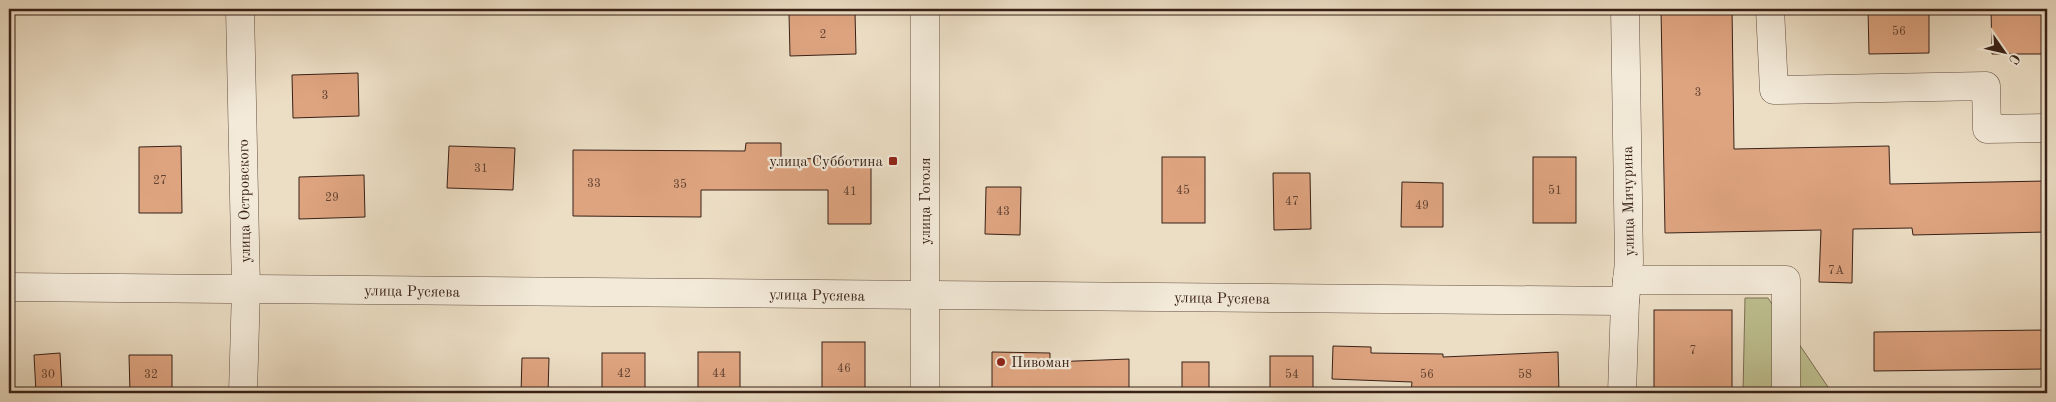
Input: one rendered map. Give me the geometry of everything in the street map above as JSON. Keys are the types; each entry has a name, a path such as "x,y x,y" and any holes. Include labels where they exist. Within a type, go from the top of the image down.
{"street":[{"name":"улица Островского","path":"240,9 246,290 243,393"},
{"name":"улица Гоголя","path":"925,9 925,393"},
{"name":"улица Мичурина","path":"1622,393 1629,262 1625,9"},
{"path":"1770,9 1774,90 1986,86 1987,129 2047,128"},
{"name":"улица Русяева","path":"9,287 925,296 1626,291 1786,280 1786,393"}],"green space":[{"path":"1745,298 1768,298 1832,393 1743,393"}],"building":[{"path":"1661,9 1732,9 1734,149 1889,146 1890,184 2047,181 2047,232 1913,235 1912,228 1853,229 1852,283 1819,282 1821,230 1665,233"},
{"path":"1868,9 1929,9 1929,53 1869,54"},
{"path":"1991,9 2047,9 2047,54 1992,54"},
{"path":"855,12 856,54 790,56 789,13"},
{"path":"358,73 359,116 293,118 292,75"},
{"path":"746,143 781,143 781,159 871,158 871,224 828,224 828,190 701,190 701,217 573,216 573,150 745,151"},
{"path":"181,146 182,213 139,213 139,147"},
{"path":"449,146 515,148 513,190 447,188"},
{"path":"1162,157 1205,157 1205,223 1162,223"},
{"path":"1533,157 1576,157 1576,223 1533,223"},
{"path":"1273,173 1310,173 1311,229 1274,230"},
{"path":"364,175 365,217 299,219 299,177"},
{"path":"1402,182 1443,183 1443,227 1401,227"},
{"path":"986,187 1021,187 1020,235 985,234"},
{"path":"1654,310 1732,310 1732,393 1654,393"},
{"path":"2047,330 2047,369 1874,371 1874,332"},
{"path":"822,342 865,342 865,393 822,393"},
{"path":"1333,346 1371,347 1371,353 1443,354 1443,357 1558,352 1559,393 1411,393 1412,382 1332,379"},
{"path":"698,352 740,352 740,393 698,393"},
{"path":"992,352 1050,353 1050,362 1129,359 1129,393 992,393"},
{"path":"60,353 62,393 36,393 34,355"},
{"path":"602,353 645,353 645,393 602,393"},
{"path":"129,355 172,355 172,393 130,393"},
{"path":"1270,356 1313,356 1313,393 1270,393"},
{"path":"522,358 549,358 548,393 521,393"},
{"path":"1182,362 1209,362 1209,393 1182,393"}],"place":[{"name":"улица Субботина","path":"893,161"},
{"name":"Пивоман","path":"1001,362"}]}
